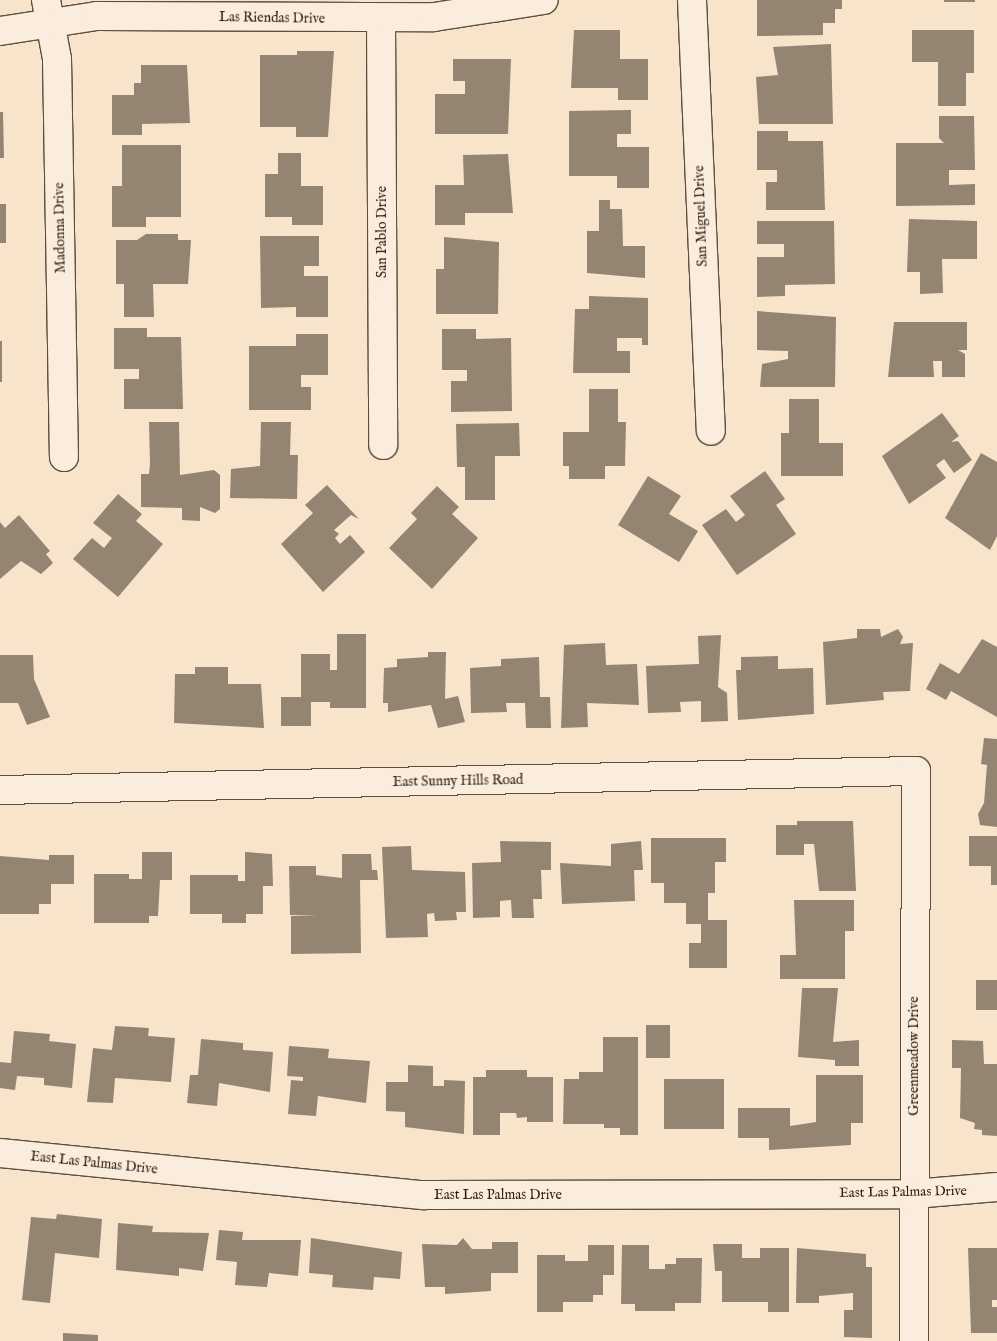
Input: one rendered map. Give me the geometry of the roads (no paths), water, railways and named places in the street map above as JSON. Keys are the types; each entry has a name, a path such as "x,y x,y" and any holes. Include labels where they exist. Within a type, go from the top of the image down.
{"street":[{"name":"Las Riendas Drive","path":"0,31 48,11 96,16 381,19 434,17 544,0"},
{"name":"San Miguel Drive","path":"692,0 711,431"},
{"name":"Madonna Drive","path":"48,11 57,59 64,457"},
{"name":"San Pablo Drive","path":"381,19 383,446"},
{"name":"East Sunny Hills Road","path":"0,790 916,771"},
{"name":"Greenmeadow Drive","path":"914,1341 916,771"},
{"name":"East Las Palmas Drive","path":"0,1153 423,1195 914,1194 997,1188"}]}
